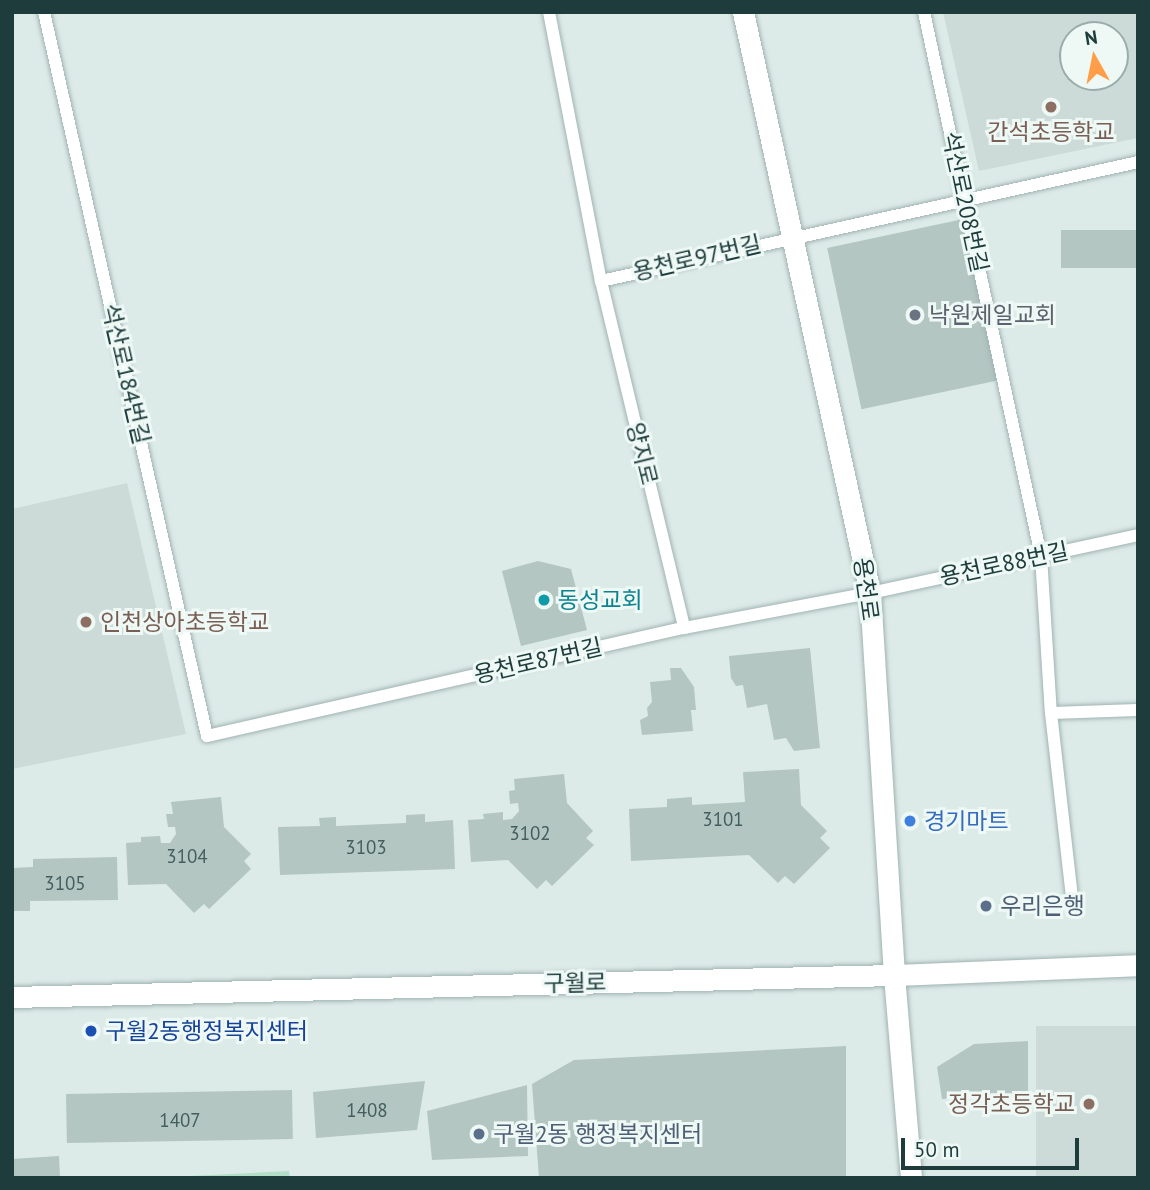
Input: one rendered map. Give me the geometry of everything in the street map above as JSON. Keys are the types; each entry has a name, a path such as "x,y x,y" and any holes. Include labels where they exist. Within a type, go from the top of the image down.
{"street":[{"name":"용천로","path":"743,12 870,593 894,975 911,1178"},
{"name":"구월로","path":"12,997 894,975 1138,965"}],"lane":[{"name":"석산로184번길","path":"44,12 207,736"},
{"name":"양지로","path":"549,12 601,281 684,628"},
{"name":"석산로208번길","path":"923,12 1041,556 1051,713 1072,896"},
{"name":"용천로97번길","path":"601,281 793,236 1138,162"},
{"name":"용천로88번길","path":"870,593 1138,535"},
{"name":"용천로87번길","path":"207,736 684,628 870,593"},
{"path":"1051,713 1138,710"}],"shaded area":[{"name":"간석초등학교","path":"943,12 1138,12 1138,138 979,171"},
{"name":"인천상아초등학교","path":"127,483 186,734 12,769 12,509"},
{"name":"정각초등학교","path":"1036,1026 1138,1026 1138,1178 1036,1178"}],"green space":[{"path":"289,1171 290,1178 147,1178"}],"building":[{"name":"낙원제일교회","path":"968,218 1002,379 861,409 827,248"},
{"path":"1061,230 1138,230 1138,268 1061,268"},
{"name":"동성교회","path":"538,561 571,569 587,630 521,646 502,571"},
{"path":"810,648 820,748 794,751 786,738 774,740 767,704 747,708 743,685 736,686 731,678 729,656"},
{"path":"670,668 681,668 694,687 696,710 691,710 693,731 642,735 640,720 648,716 647,708 652,702 650,682 671,680"},
{"path":"799,769 801,805 827,831 820,838 830,848 794,884 785,876 778,883 749,855 631,861 629,809 667,807 667,799 692,797 692,805 745,802 743,772"},
{"path":"564,774 567,803 593,831 586,838 594,845 552,886 546,880 537,889 508,860 471,862 468,820 484,819 483,814 503,812 503,820 512,819 519,811 518,803 510,804 509,791 515,790 514,779"},
{"path":"221,797 224,827 251,854 244,861 251,869 209,909 204,904 194,913 166,884 128,885 126,843 141,842 141,837 160,836 161,843 170,843 176,834 175,827 168,827 166,814 173,814 171,802"},
{"path":"425,814 425,822 453,820 455,869 280,875 278,827 320,826 319,818 336,817 336,826 406,823 406,815"},
{"path":"117,857 118,900 30,901 30,911 12,911 12,868 33,867 33,859"},
{"path":"1028,1041 1028,1093 942,1099 937,1067 974,1044"},
{"path":"846,1046 846,1178 539,1178 532,1084 574,1060"},
{"path":"425,1081 417,1130 316,1138 313,1092"},
{"name":"구월2동 행정복지센터","path":"527,1085 528,1156 432,1160 427,1111"},
{"path":"292,1090 293,1139 67,1143 66,1094"},
{"path":"59,1156 60,1178 12,1178 12,1159"}],"place":[{"name":"간석초등학교","path":"1051,107"},
{"name":"낙원제일교회","path":"915,315"},
{"name":"동성교회","path":"544,600"},
{"name":"인천상아초등학교","path":"86,622"},
{"name":"경기마트","path":"910,821"},
{"name":"우리은행","path":"986,906"},
{"name":"구월2동행정복지센터","path":"91,1031"},
{"name":"정각초등학교","path":"1089,1104"},
{"name":"구월2동 행정복지센터","path":"479,1134"}]}
